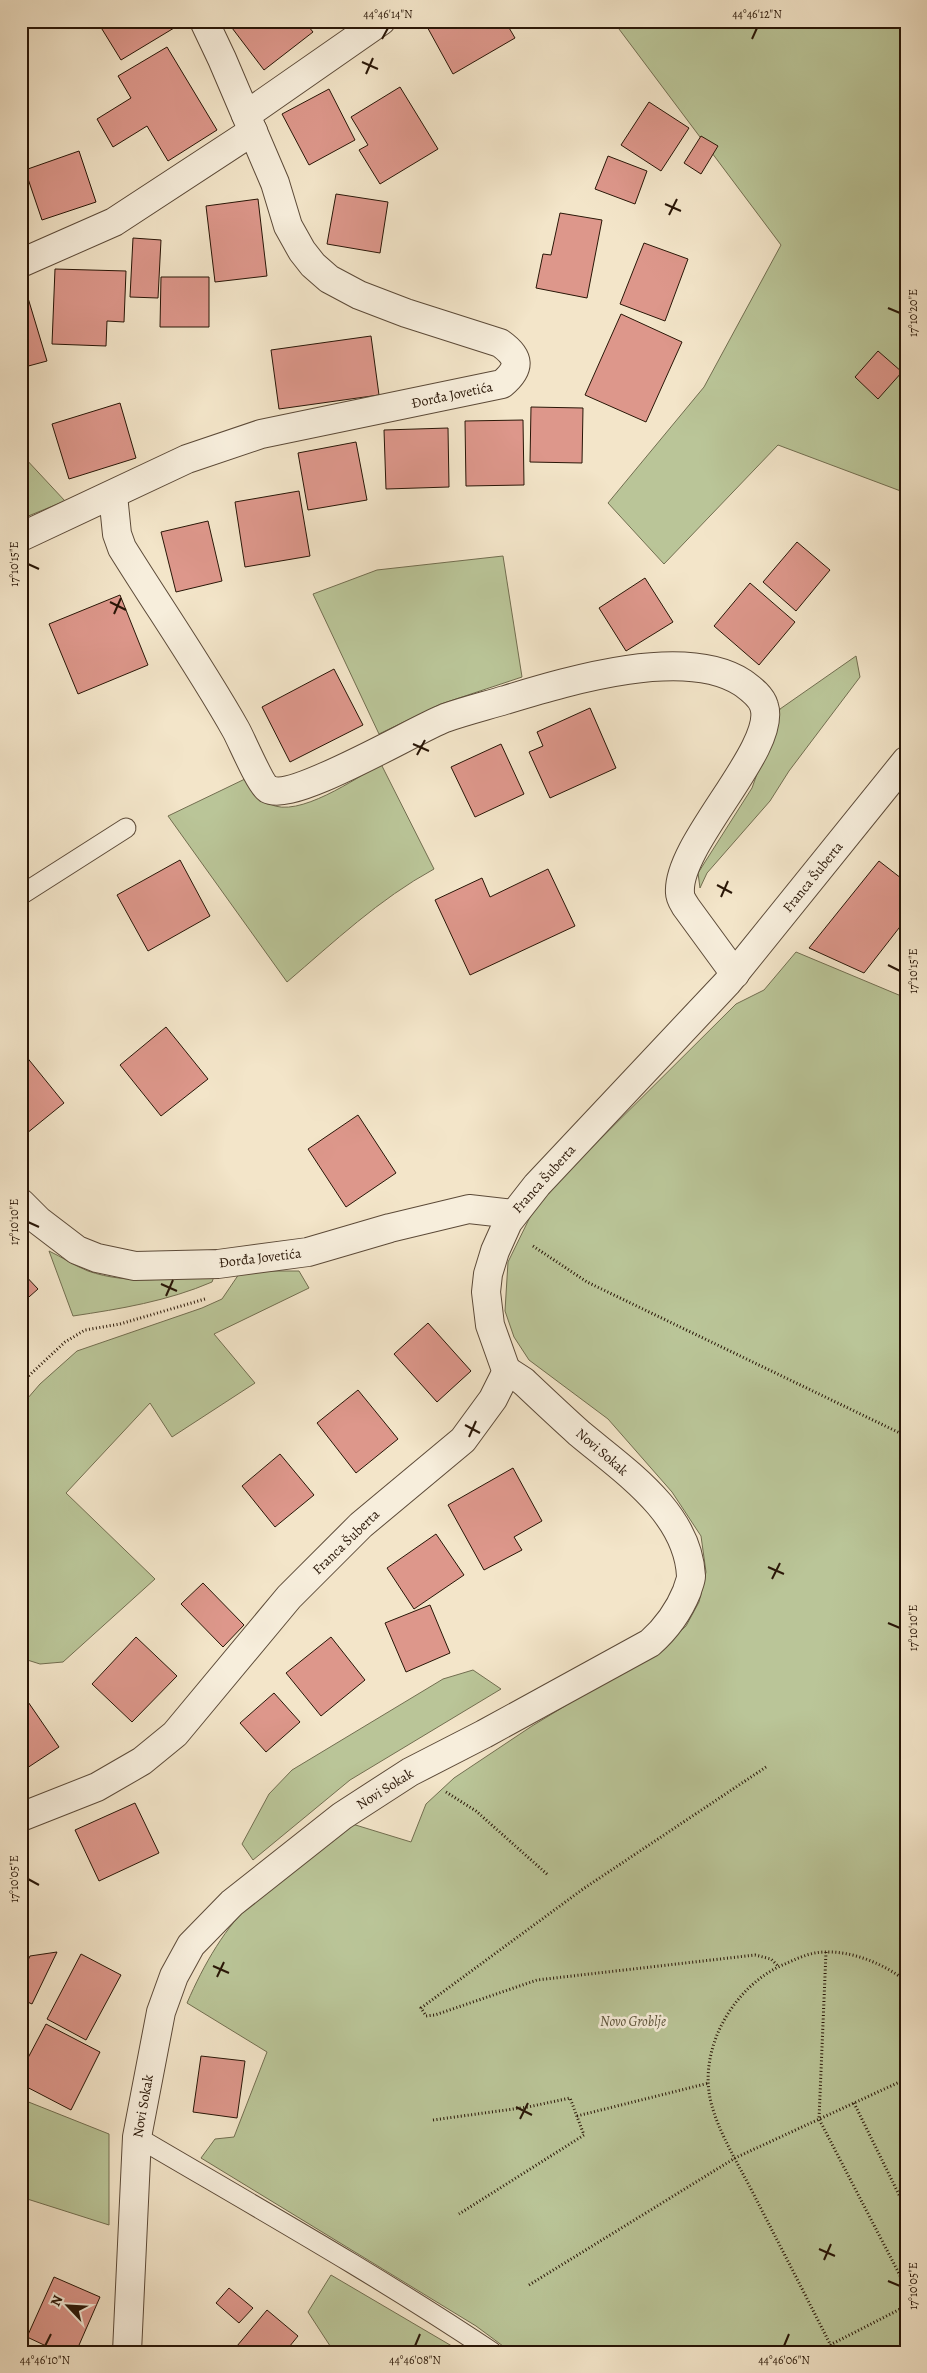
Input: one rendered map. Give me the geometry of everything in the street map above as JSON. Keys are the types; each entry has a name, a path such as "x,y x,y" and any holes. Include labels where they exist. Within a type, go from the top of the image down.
{"street":[{"name":"Đorđa Jovetića","path":"21,537 187,460 262,434 502,384 512,376 516,364 512,352 500,344 406,313 359,295 329,279 313,265 302,251 288,226 275,183 204,21"},
{"path":"21,264 114,222 249,123 381,21"},
{"path":"113,495 117,534 122,548 223,707 249,753 261,781 268,789 278,791 305,786 445,718 558,684 600,675 655,667 684,666 712,669 736,678 753,690 765,706 763,728 752,754 699,842 680,880 680,896 686,907 735,974"},
{"name":"Franca Šuberta","path":"21,1817 97,1787 142,1761 175,1734 289,1597 361,1525 463,1440 500,1389 506,1370 490,1325 486,1292 488,1274 508,1223 537,1185 735,974 906,761"},
{"name":"Đorđa Jovetića","path":"21,1202 56,1236 77,1250 97,1258 135,1266 232,1262 308,1252 390,1228 469,1209 508,1223"},
{"name":"Novi Sokak","path":"127,2352 137,2138 161,2012 174,1976 191,1945 232,1903 342,1816 410,1772 484,1734 650,1643 666,1628 680,1607 691,1578 686,1549 675,1525 665,1512 624,1470 522,1381 506,1370"}],"lane":[{"path":"21,895 126,828"},
{"path":"137,2138 357,2268 492,2352"}],"path":[{"path":"508,1223 522,1239 587,1282 906,1436"},
{"path":"21,1383 65,1342 85,1330 120,1324 205,1299 219,1288 232,1262"},
{"path":"766,1768 583,1889 421,2008 426,2016 435,2015 537,1980 755,1955 771,1960 778,1966"},
{"path":"410,1772 476,1811 548,1875"},
{"path":"826,1952 818,2119 906,2288"},
{"path":"834,2352 722,2132 709,2092 709,2069 715,2041 725,2018 739,1997 758,1979 778,1966 801,1957 826,1952 850,1954 876,1963 896,1973 906,1981"},
{"path":"529,2285 735,2158 906,2079"},
{"path":"577,2116 709,2083"},
{"path":"433,2120 528,2107 570,2098 584,2135 458,2214"},
{"path":"854,2103 906,2209"},
{"path":"830,2344 906,2306"}],"green space":[{"path":"613,21 906,21 906,493 778,445 664,564 608,503 704,387 781,245"},
{"path":"24,457 65,501 21,519 21,458"},
{"path":"503,556 522,677 441,704 379,734 313,594 377,570"},
{"path":"856,656 860,677 789,771 770,801 707,873 700,888 698,873 752,788 780,709"},
{"path":"381,764 434,869 376,907 287,982 168,816 247,778 270,804 282,807 296,806 327,795"},
{"name":"Novo Groblje","path":"796,952 906,998 906,2352 511,2352 476,2326 201,2158 215,2139 234,2137 267,2052 187,2003 216,1947 245,1909 278,1878 349,1823 411,1842 426,1804 454,1778 532,1726 664,1646 686,1626 699,1602 706,1572 701,1536 672,1492 608,1419 529,1360 514,1337 505,1311 508,1262 532,1213 555,1184 736,1004 764,990"},
{"path":"49,1251 88,1271 119,1278 151,1280 215,1274 212,1282 195,1289 126,1307 73,1316"},
{"path":"241,1271 299,1271 309,1288 214,1334 255,1383 172,1437 150,1403 66,1493 155,1579 63,1662 40,1664 21,1658 21,1406 40,1384 77,1351 202,1308 222,1299"},
{"path":"473,1670 501,1689 350,1780 253,1860 242,1844 269,1794 292,1770 443,1679"},
{"path":"21,2099 109,2134 109,2225 21,2197"},
{"path":"331,2275 462,2352 334,2352 308,2312"}],"building":[{"path":"97,21 170,21 174,28 121,60"},
{"path":"233,21 304,21 313,32 264,70 229,24"},
{"path":"429,21 505,21 515,38 453,74 425,23"},
{"path":"167,47 217,130 168,161 147,126 113,147 97,119 131,98 118,76"},
{"path":"400,87 438,149 380,184 359,150 368,145 351,117"},
{"path":"329,89 355,140 309,165 282,114"},
{"path":"649,102 689,128 661,171 621,145"},
{"path":"701,136 718,146 701,174 684,163"},
{"path":"79,151 96,202 42,220 25,170"},
{"path":"608,156 647,171 635,204 595,189"},
{"path":"336,194 388,202 380,253 327,244"},
{"path":"258,199 267,276 215,282 206,206"},
{"path":"560,213 602,220 587,298 536,288 543,254 551,255"},
{"path":"133,238 161,240 158,298 130,297"},
{"path":"644,243 688,259 665,321 620,304"},
{"path":"55,269 126,271 124,322 107,321 106,346 52,344"},
{"path":"161,277 209,277 209,327 160,327"},
{"path":"25,288 47,361 21,368 21,289"},
{"path":"621,314 682,342 646,422 585,395"},
{"path":"371,336 379,395 279,409 271,350"},
{"path":"878,351 902,372 878,399 855,377"},
{"path":"120,403 136,458 69,479 52,424"},
{"path":"531,407 583,408 582,463 530,462"},
{"path":"523,420 524,485 466,486 465,421"},
{"path":"448,428 449,487 386,489 384,430"},
{"path":"356,442 367,500 308,510 298,453"},
{"path":"299,491 310,556 245,567 235,502"},
{"path":"208,521 222,581 176,592 161,532"},
{"path":"797,542 830,570 796,611 763,582"},
{"path":"645,578 673,622 626,651 599,608"},
{"path":"750,583 795,622 759,665 714,626"},
{"path":"120,595 148,665 78,694 49,624"},
{"path":"334,669 363,725 290,762 262,707"},
{"path":"590,708 616,768 550,798 529,752 543,746 537,732"},
{"path":"501,744 524,794 475,817 451,767"},
{"path":"180,860 210,916 148,951 117,895"},
{"path":"879,861 906,882 906,919 864,973 809,948"},
{"path":"548,869 575,926 470,975 435,900 482,878 490,897"},
{"path":"166,1027 208,1079 161,1116 120,1065"},
{"path":"21,1050 64,1103 21,1138"},
{"path":"358,1115 396,1173 346,1207 308,1149"},
{"path":"21,1271 38,1289 21,1304"},
{"path":"428,1323 471,1371 437,1402 394,1354"},
{"path":"358,1390 398,1439 356,1473 317,1423"},
{"path":"280,1454 314,1495 275,1527 242,1486"},
{"path":"513,1468 542,1521 514,1537 522,1550 484,1570 448,1505"},
{"path":"436,1534 464,1575 414,1609 387,1568"},
{"path":"203,1583 244,1625 223,1647 181,1604"},
{"path":"430,1605 450,1653 406,1672 385,1623"},
{"path":"136,1637 177,1676 132,1722 92,1684"},
{"path":"331,1637 365,1680 321,1716 286,1673"},
{"path":"274,1693 300,1722 266,1752 240,1723"},
{"path":"24,1696 59,1747 21,1772 21,1697"},
{"path":"135,1803 159,1853 99,1881 75,1830"},
{"path":"21,1884 28,1889 21,1899"},
{"path":"57,1952 32,2004 21,1999 21,1975 30,1956"},
{"path":"81,1954 121,1975 86,2040 47,2019"},
{"path":"46,2024 100,2052 71,2110 21,2084 21,2071"},
{"path":"201,2056 245,2061 237,2118 193,2112"},
{"path":"54,2277 100,2297 76,2352 59,2352 27,2337"},
{"path":"229,2288 253,2308 239,2323 216,2303"},
{"path":"267,2310 298,2336 285,2352 232,2352"}]}
